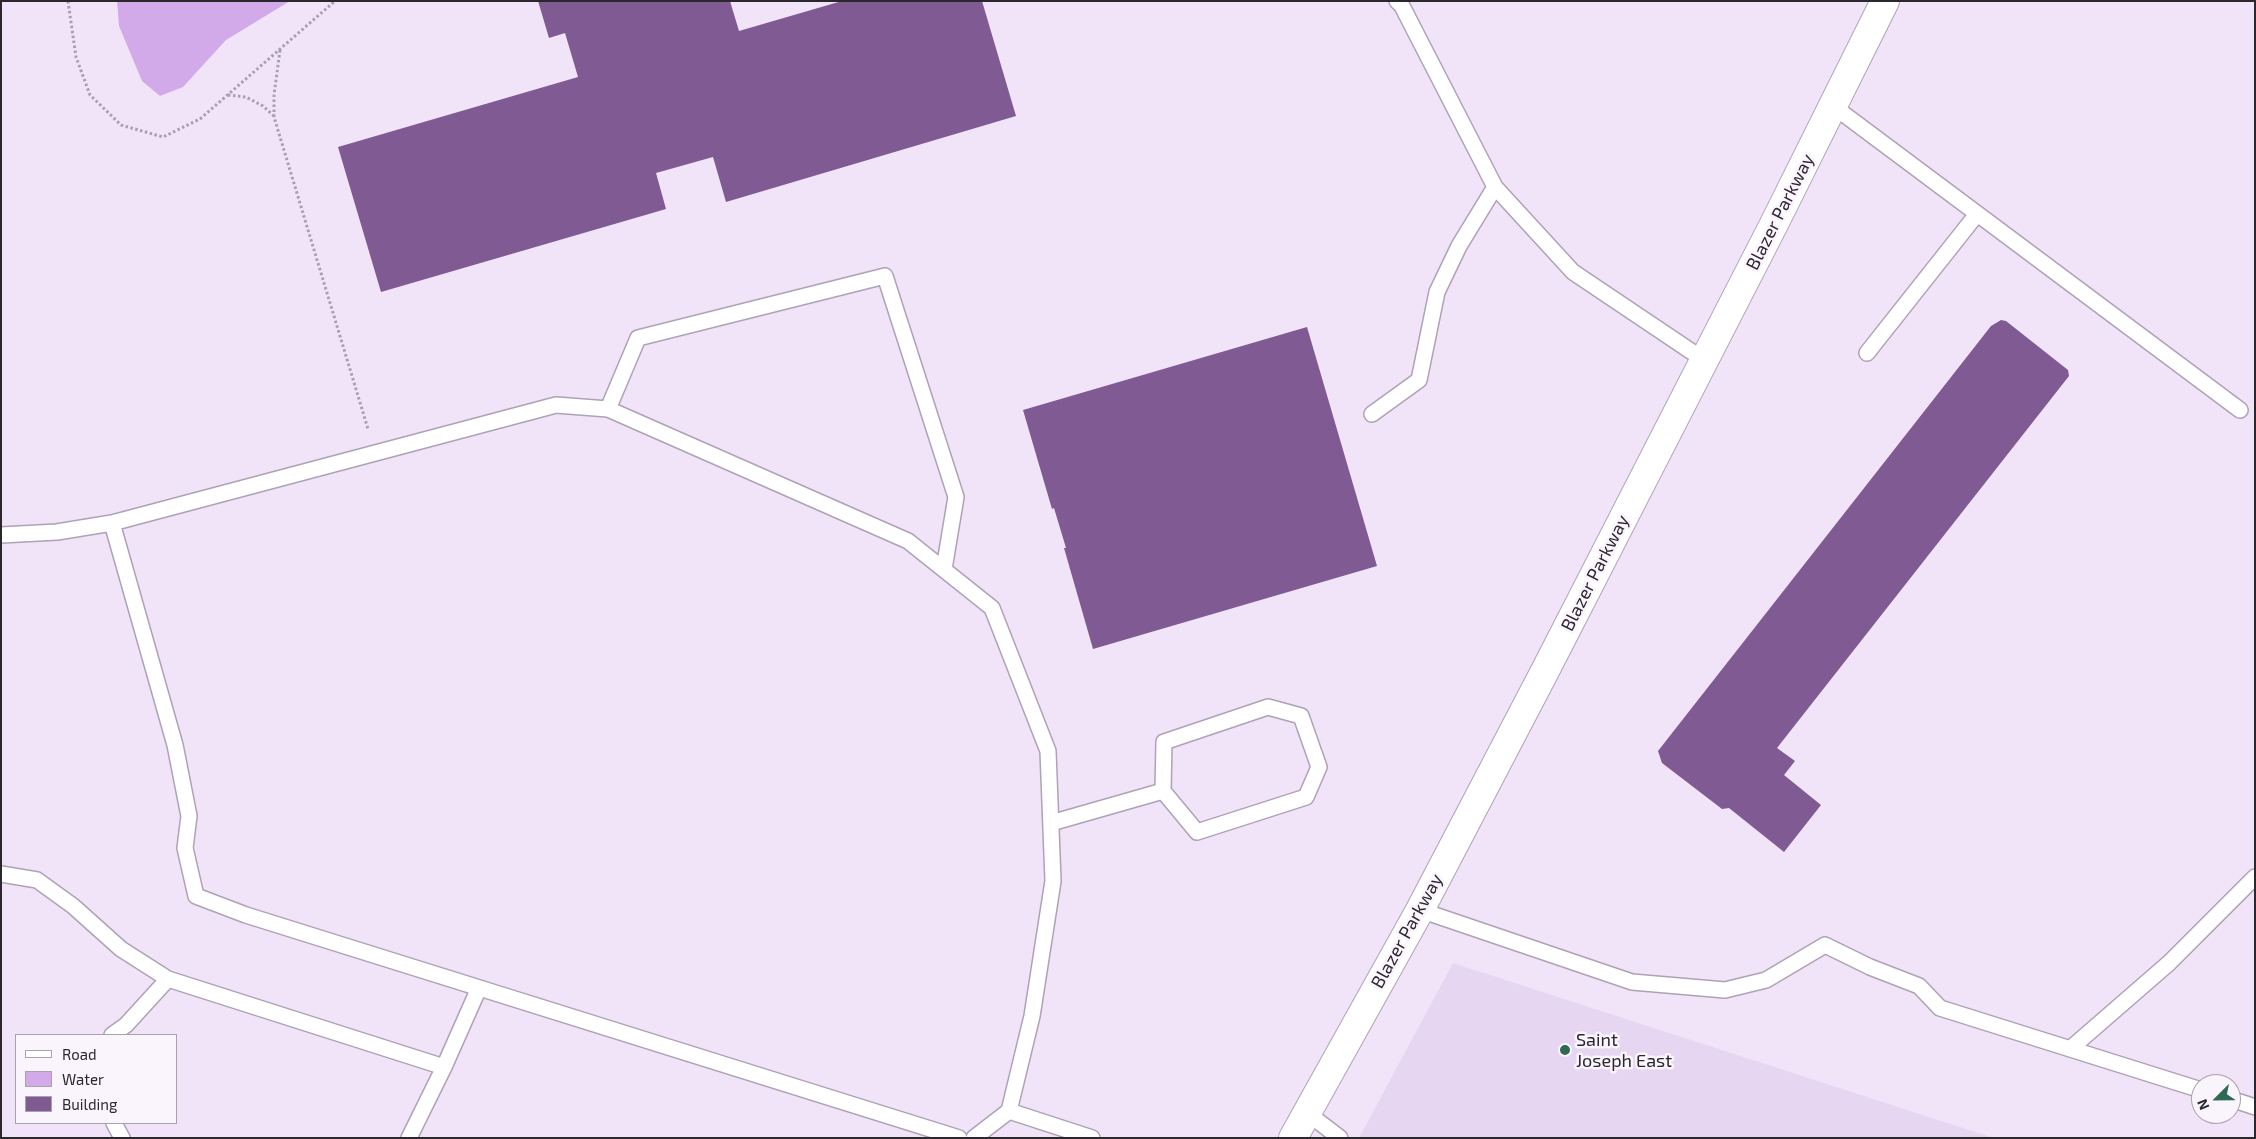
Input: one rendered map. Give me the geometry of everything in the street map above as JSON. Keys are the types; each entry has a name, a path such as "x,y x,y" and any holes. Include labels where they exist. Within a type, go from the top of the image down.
{"street":[{"name":"Blazer Parkway","path":"1293,1138 1420,910 1704,360 1885,1"}],"lane":[{"path":"1397,1 1402,6 1495,187 1573,272 1704,360"},
{"path":"1833,106 2240,410"},
{"path":"1372,414 1419,380 1437,292 1459,246 1495,187"},
{"path":"1867,353 1977,214"},
{"path":"608,409 638,338 886,276 956,497 944,569"},
{"path":"1,535 57,532 112,523 556,405 608,409 908,541 992,608 1048,751 1053,881 1032,1016 1008,1111 974,1138"},
{"path":"112,523 175,745 189,816 185,848 196,896 246,915 959,1138"},
{"path":"1268,707 1301,716 1318,767 1306,797 1197,832 1163,791 1164,742 1268,707"},
{"path":"1051,823 1163,791"},
{"path":"1,874 37,880 73,906 121,949 168,979 444,1067"},
{"path":"2070,1049 2169,963 2255,877"},
{"path":"1420,910 1632,982 1725,990 1766,980 1825,945 1870,967 1919,986 1940,1008 2191,1087"},
{"path":"113,1034 126,1025 168,979"},
{"path":"410,1138 479,988"},
{"path":"2241,1102 2255,1107"},
{"path":"1008,1111 1092,1138"},
{"path":"1306,1112 1340,1138"},
{"path":"115,1124 122,1138"}],"path":[{"path":"68,1 76,57 90,95 121,125 163,137 200,119 335,1"},
{"path":"280,50 274,94 274,117 375,453"},
{"path":"228,95 246,97 263,106 274,117"}],"shaded area":[{"name":"Saint Joseph East","path":"1453,963 1994,1138 1359,1138"}],"water":[{"path":"117,1 290,1 226,40 183,87 160,96 142,81 119,26"}],"building":[{"path":"538,1 730,1 739,31 842,1 982,1 1016,116 726,202 713,157 656,173 666,209 381,292 338,147 578,77 565,33 549,38"},
{"path":"2001,320 2006,321 2068,370 2069,376 1777,748 1795,761 1784,775 1821,805 1784,852 1729,808 1722,809 1662,763 1658,751 1991,326"},
{"path":"1307,327 1377,566 1093,649 1064,548 1066,548 1054,508 1052,509 1023,410"}],"place":[{"name":"Saint Joseph East","path":"1565,1050"}]}
